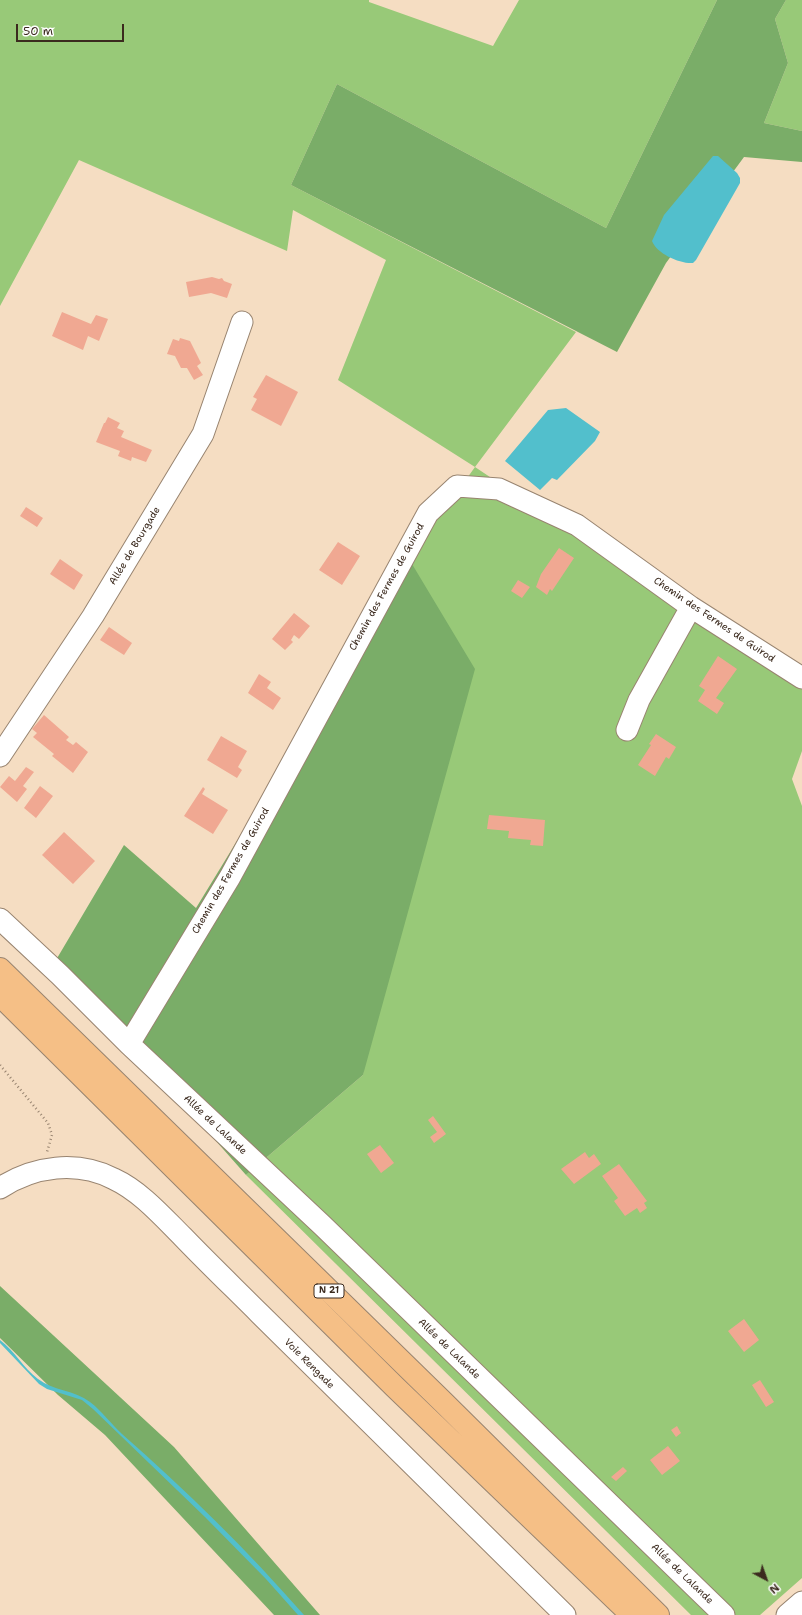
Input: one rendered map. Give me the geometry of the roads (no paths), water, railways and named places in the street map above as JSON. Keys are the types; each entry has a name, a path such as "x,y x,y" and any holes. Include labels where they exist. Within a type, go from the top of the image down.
{"highway":[{"name":"N 21","path":"0,969 658,1615"},
{"name":"N 21","path":"0,995 395,1387 632,1615"}],"street":[{"name":"Allée de Bourgade","path":"0,756 93,616 203,434 242,322"},
{"name":"Chemin des Fermes de Guirod","path":"129,1044 230,877 428,513 457,486 499,489 577,525 691,606 802,678"},
{"path":"627,730 639,700 691,606"},
{"name":"Allée de Lalande","path":"0,919 60,975 172,1085 323,1226 724,1615"},
{"name":"Voie Rengade","path":"0,1188 28,1173 48,1169 66,1168 91,1170 114,1178 143,1200 565,1615"},
{"path":"787,1615 802,1602"}],"water":[{"path":"713,156 718,156 737,173 740,178 740,183 696,260 693,263 682,262 664,254 652,241 664,215"},
{"path":"566,408 600,432 595,441 557,480 552,478 540,490 505,461 548,410"},
{"path":"0,1340 38,1379 51,1386 84,1398 90,1402 216,1522 304,1615 298,1615 266,1579 205,1517 93,1409 82,1400 47,1389 39,1384 0,1343"}]}
